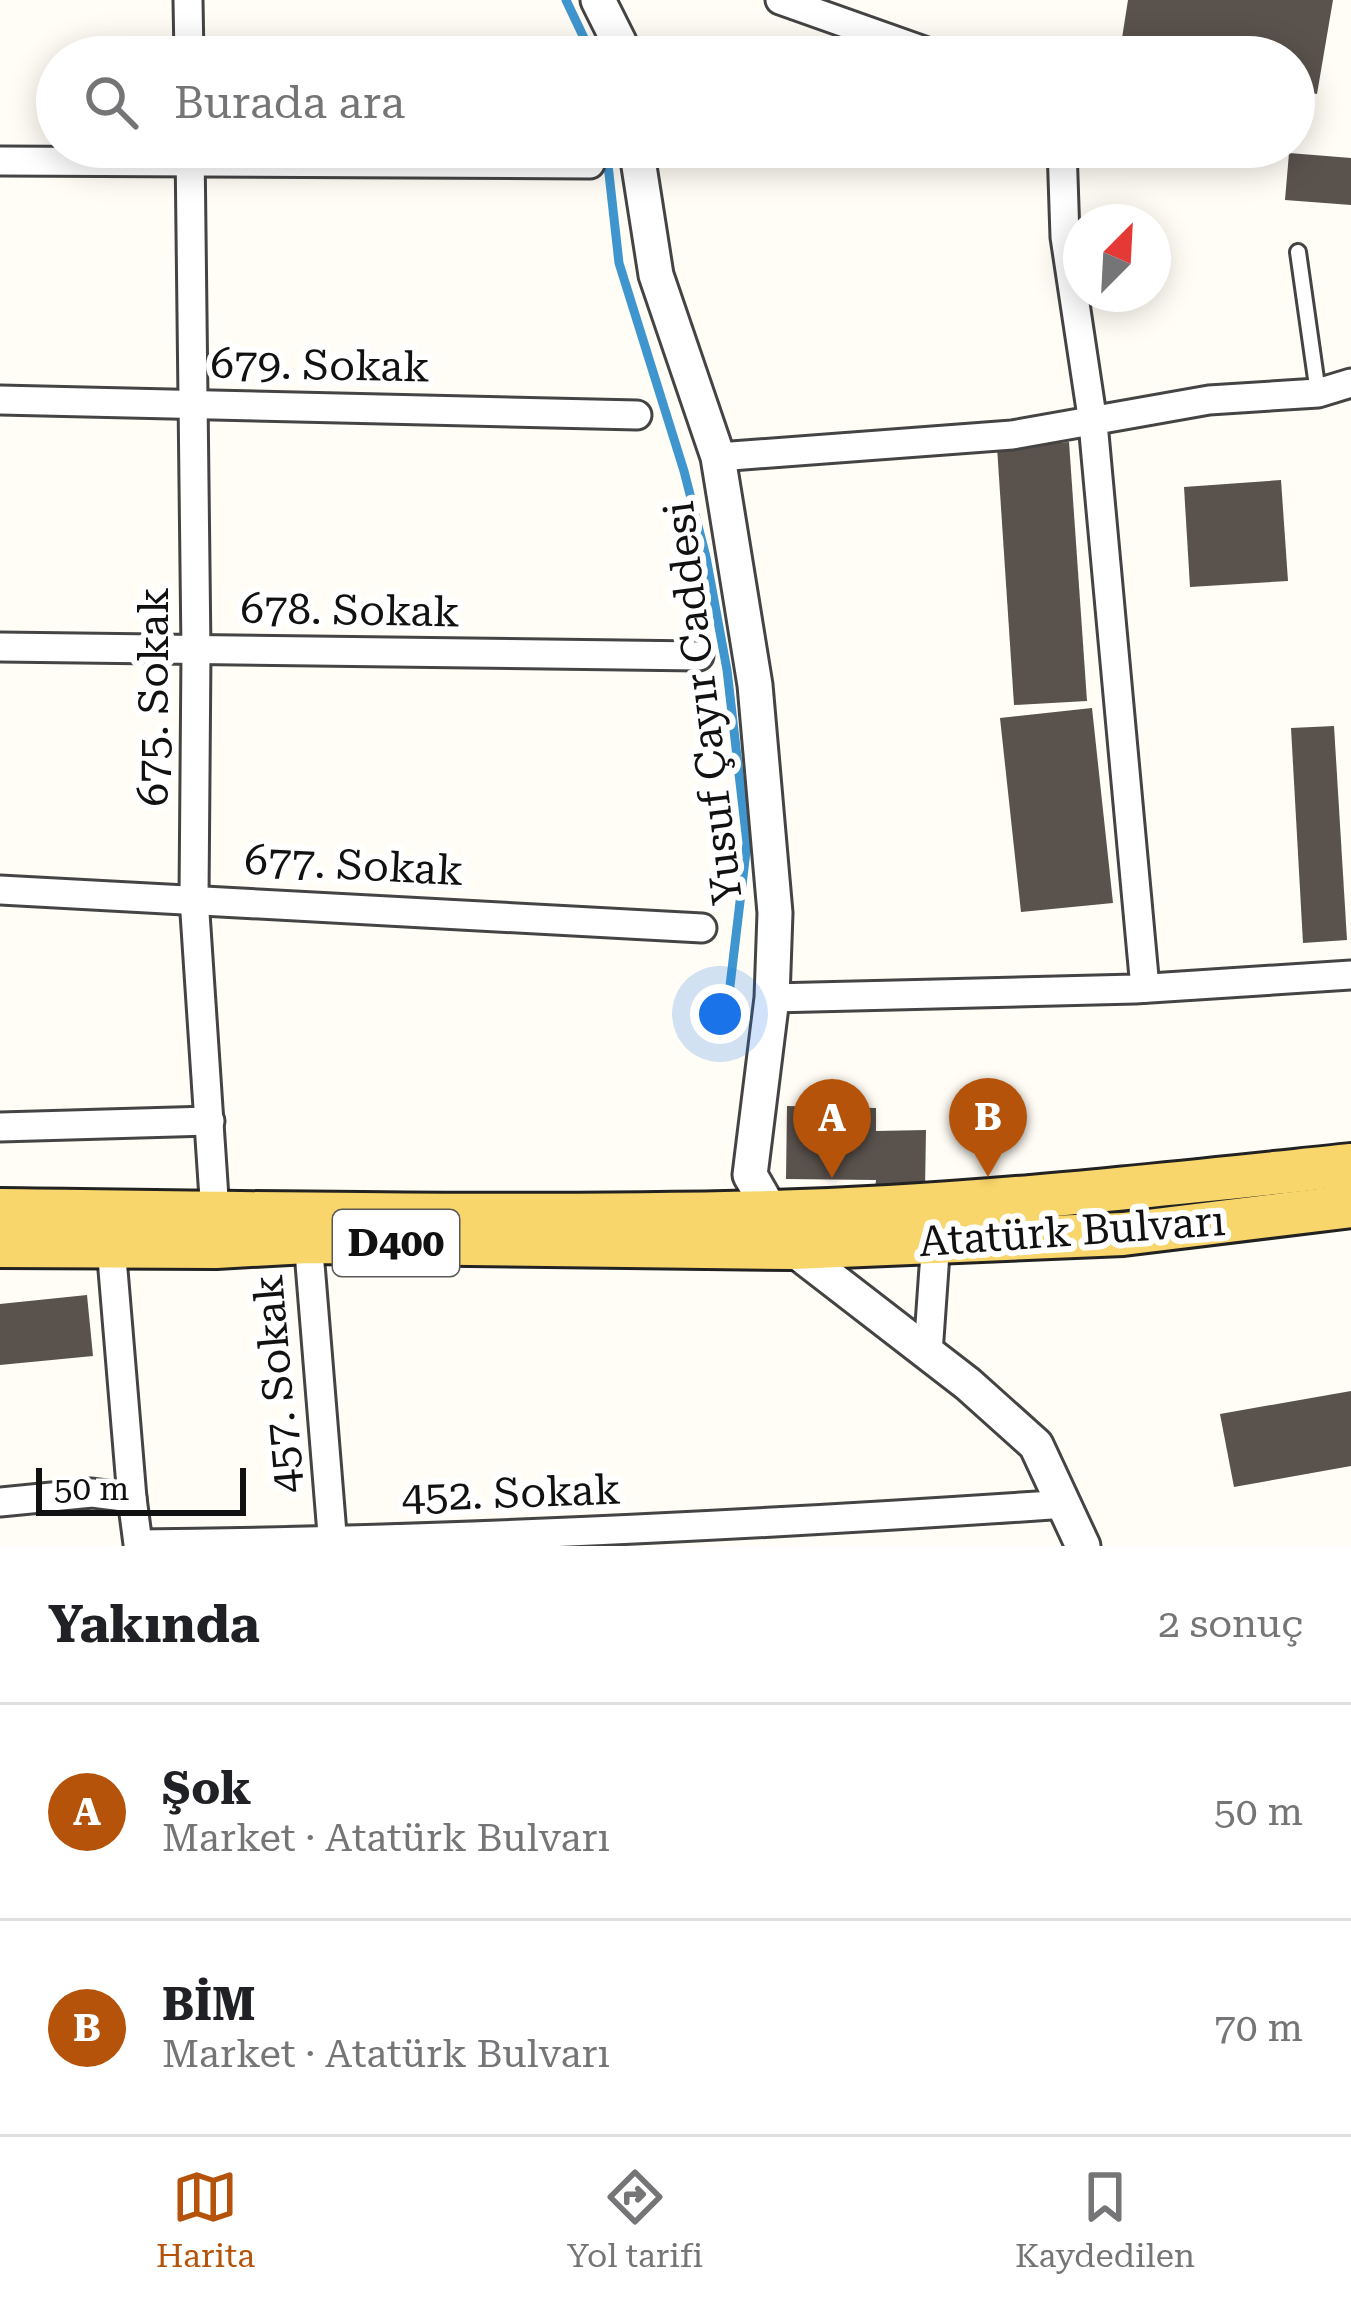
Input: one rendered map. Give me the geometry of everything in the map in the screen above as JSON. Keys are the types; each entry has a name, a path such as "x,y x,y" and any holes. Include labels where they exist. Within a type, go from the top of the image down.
{"main road":[{"name":"Atatürk Bulvarı","path":"937,1222 1122,1189 1351,1166"},
{"name":"Atatürk Bulvarı","path":"783,1230 937,1222 1123,1234 1351,1206"},
{"name":"D400","path":"0,1210 216,1229 783,1230"},
{"name":"D400","path":"0,1246 111,1246 216,1229"}],"street":[{"path":"188,0 189,36"},
{"path":"598,0 616,36"},
{"path":"780,0 882,36"},
{"path":"0,161 36,160"},
{"name":"675. Sokak","path":"190,168 194,898 216,1229"},
{"name":"Yusuf Çayır Caddesi","path":"639,168 656,275 718,457 754,685 775,913 772,998 750,1174 783,1230"},
{"path":"1063,168 1065,237 1093,423 1145,988"},
{"path":"718,457 1012,435 1209,400 1318,393 1351,383"},
{"name":"679. Sokak","path":"0,400 637,415"},
{"name":"678. Sokak","path":"0,647 699,656"},
{"name":"677. Sokak","path":"0,890 702,928"},
{"path":"772,998 1145,988 1351,975"},
{"path":"0,1127 210,1121"},
{"path":"928,1353 937,1222"},
{"name":"457. Sokak","path":"307,1228 332,1544"},
{"path":"783,1230 1036,1445 1084,1546"},
{"path":"0,1502 92,1493 132,1498 111,1246"},
{"name":"452. Sokak","path":"132,1498 138,1544 771,1535 1066,1504"}],"lane":[{"path":"1298,252 1318,393"}],"building":[{"path":"1128,0 1333,0 1317,94 1315,36 1122,36"},
{"path":"1315,155 1351,158 1351,205 1285,200 1288,168 1315,168"},
{"path":"1069,442 1087,701 1014,705 997,447"},
{"path":"1281,480 1288,581 1190,587 1184,487"},
{"path":"1092,708 1113,903 1021,912 1000,718"},
{"path":"1334,726 1347,940 1303,943 1291,728"},
{"path":"787,1106 876,1108 876,1131 926,1130 925,1190 875,1189 876,1180 786,1179"},
{"path":"87,1295 93,1356 0,1365 0,1304"},
{"path":"1351,1391 1351,1466 1234,1487 1220,1414"}],"waterway":[{"path":"566,0 583,36"},
{"path":"608,168 619,263 684,471 727,670 747,843 727,1011"}],"place":[{"name":"BİM","path":"988,1177"},
{"name":"Şok","path":"832,1178"}]}
